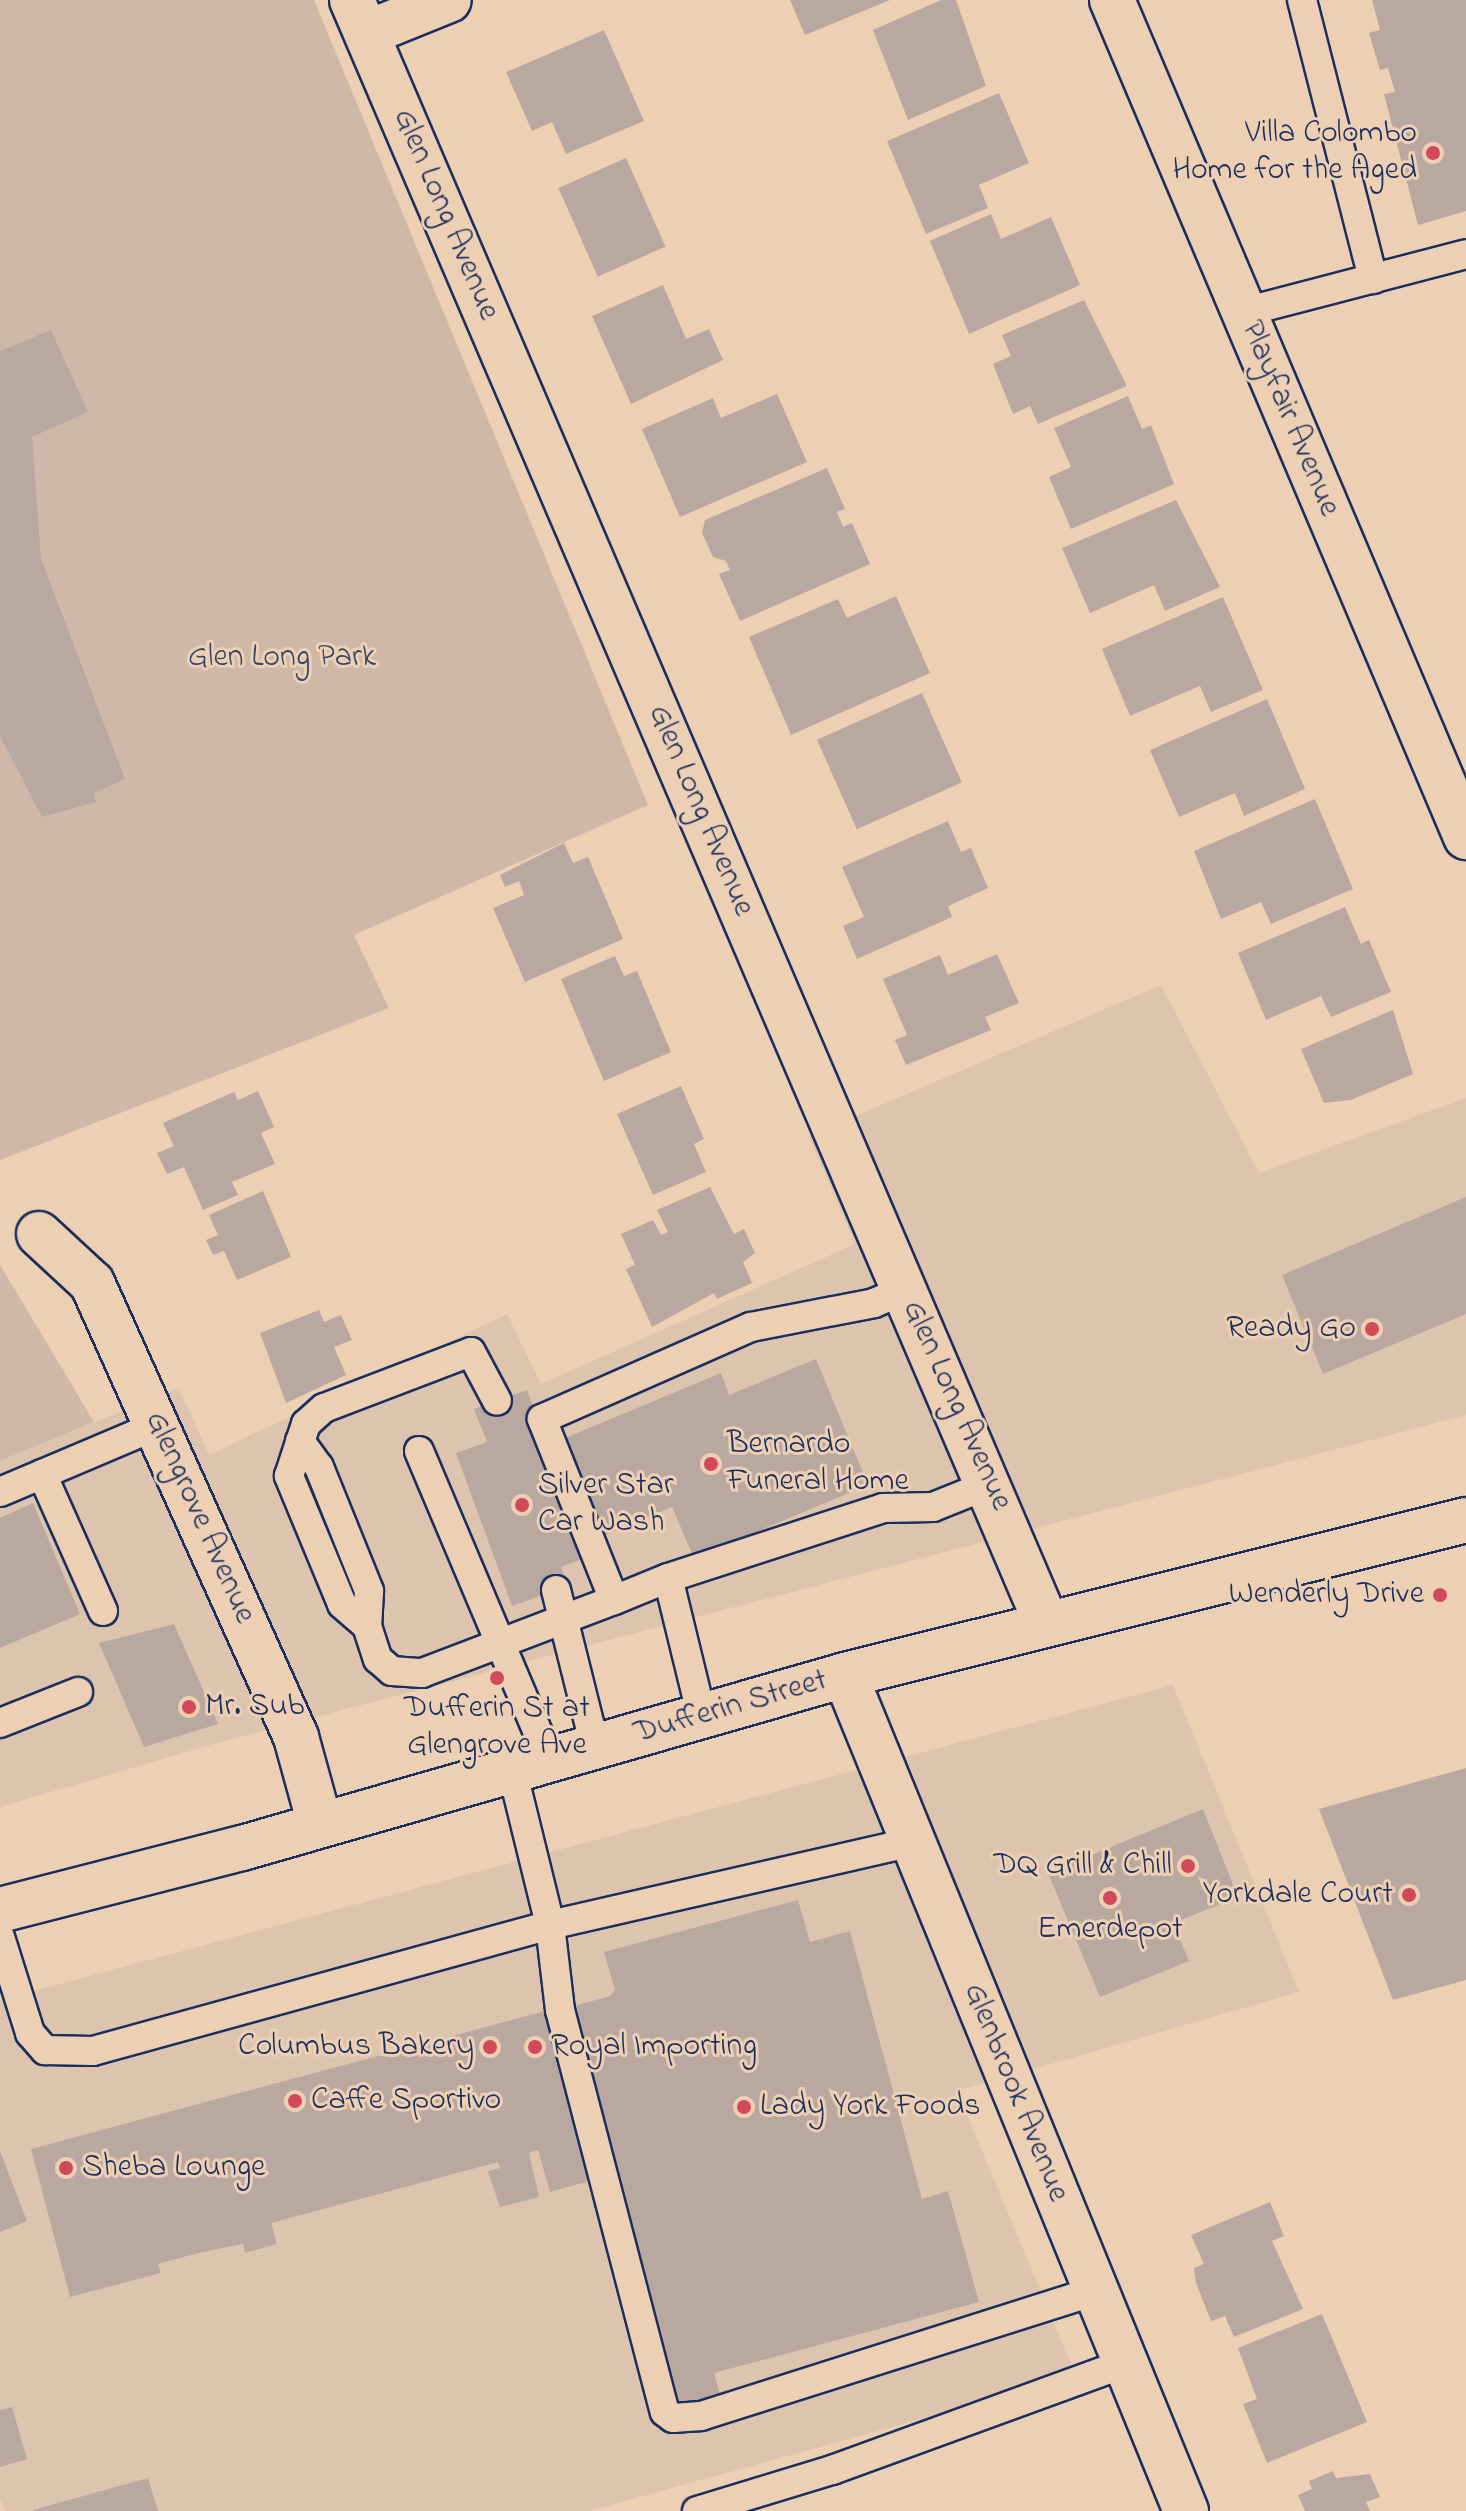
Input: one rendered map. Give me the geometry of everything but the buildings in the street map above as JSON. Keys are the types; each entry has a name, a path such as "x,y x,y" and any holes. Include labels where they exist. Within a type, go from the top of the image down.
{"street":[{"path":"360,17 449,0"},
{"name":"Playfair Avenue","path":"1112,0 1466,837"},
{"name":"Glen Long Avenue","path":"360,17 1046,1622"},
{"name":"Glengrove Avenue","path":"39,1234 92,1283 296,1737 320,1824"},
{"name":"Dufferin Street","path":"0,1910 320,1824 845,1675 1046,1622 1466,1520"},
{"name":"Glenbrook Avenue","path":"845,1675 1186,2511"}],"lane":[{"path":"1302,0 1373,279"},
{"path":"1244,312 1466,254"},
{"path":"614,1600 542,1425 545,1414 751,1327 874,1303 905,1290"},
{"path":"497,1401 471,1352 454,1355 324,1408 306,1424 300,1441 319,1467 369,1591 367,1626 378,1659 407,1675 564,1624 668,1578 883,1508 933,1507 988,1485"},
{"path":"0,1492 158,1425"},
{"path":"419,1451 496,1644 530,1765 560,2010 665,2412 673,2418 701,2416 1096,2291"},
{"path":"42,1474 103,1611"},
{"path":"668,1578 702,1717"},
{"path":"556,1590 595,1746"},
{"path":"0,1723 78,1692"},
{"path":"0,1937 30,2033 45,2050 66,2053 93,2051 550,1925 913,1842"},
{"path":"697,2511 832,2470 1126,2363"}],"shaded area":[{"path":"1161,985 1259,1173 1466,1098 1466,1415 217,1743 0,1807 0,1461 179,1388 209,1455 507,1314 541,1384 855,1244 809,1136"},
{"path":"1173,1685 1299,1992 957,2091 1076,2376 589,2511 5,2511 0,2499 0,2000"}],"green space":[{"name":"Glen Long Park","path":"0,0 314,0 648,805 354,935 389,1008 0,1160"},
{"path":"0,1265 94,1422 0,1461"}],"place":[{"name":"Villa Colombo Home for the Aged","path":"1433,153"},
{"name":"Ready Go","path":"1372,1329"},
{"name":"Bernardo Funeral Home","path":"711,1464"},
{"name":"Silver Star Car Wash","path":"522,1505"},
{"name":"Wenderly Drive","path":"1440,1595"},
{"name":"Dufferin St at Glengrove Ave","path":"497,1678"},
{"name":"Mr. Sub","path":"189,1707"},
{"name":"DQ Grill & Chill","path":"1188,1866"},
{"name":"Yorkdale Court","path":"1409,1895"},
{"name":"Emerdepot","path":"1110,1898"},
{"name":"Columbus Bakery","path":"490,2047"},
{"name":"Royal Importing","path":"535,2047"},
{"name":"Caffe Sportivo","path":"295,2101"},
{"name":"Lady York Foods","path":"744,2107"},
{"name":"Sheba Lounge","path":"66,2168"}]}
